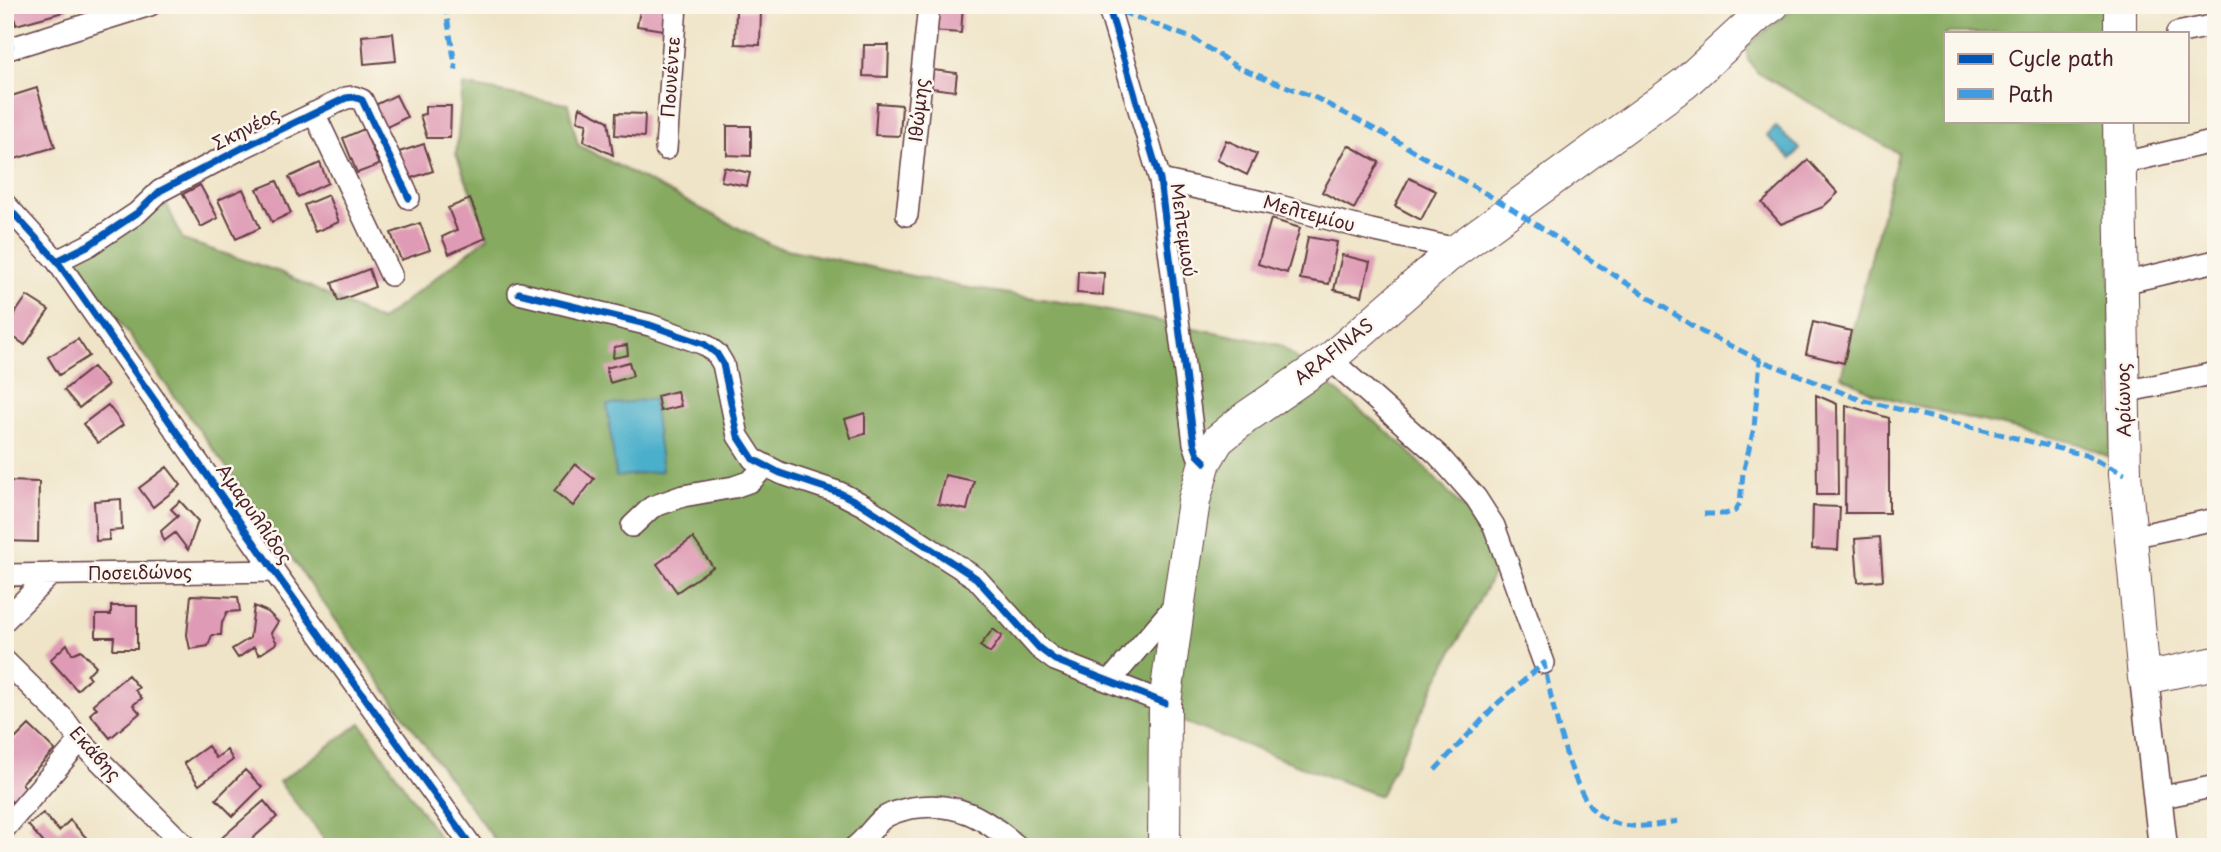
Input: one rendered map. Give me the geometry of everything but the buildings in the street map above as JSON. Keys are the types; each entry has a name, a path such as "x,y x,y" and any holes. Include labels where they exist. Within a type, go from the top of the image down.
{"main road":[{"name":"ARAFINAS","path":"1164,847 1165,703 1194,501 1205,462 1212,450 1226,432 1330,359 1457,249 1685,83 1773,5"},
{"path":"2120,5 2120,32"},
{"name":"Αρίωνος","path":"2119,122 2125,474 2144,678"},
{"path":"2144,678 2216,663"}],"street":[{"path":"5,50 150,5"},
{"name":"Πουνέντε","path":"666,149 676,5"},
{"name":"Ιθώμης","path":"907,215 929,5"},
{"name":"Μελτεμιού","path":"1108,5 1160,180 1194,443 1205,462"},
{"path":"2182,32 2216,25"},
{"name":"Σκηνέος","path":"57,261 89,245 136,213 160,191 314,113 355,97 362,100 409,198"},
{"path":"314,113 391,275"},
{"path":"2119,164 2216,141"},
{"name":"Μελτεμίου","path":"1160,180 1457,249"},
{"name":"Αμαρυλλίδος","path":"5,204 57,261 472,847"},
{"path":"2123,283 2216,261"},
{"path":"519,293 650,325 704,344 723,364 738,436 753,459 765,466 840,493 863,505 976,578 1039,648 1055,660 1165,703"},
{"path":"1330,359 1438,455 1476,498 1494,526 1544,663"},
{"path":"2124,392 2216,373"},
{"path":"632,526 652,507 683,496 734,487 751,481 765,466"},
{"path":"2131,537 2216,519"},
{"name":"Ποσειδώνος","path":"5,575 274,571"},
{"path":"5,621 51,574"},
{"path":"1110,681 1179,602"},
{"name":"Εκάβης","path":"5,660 64,719 80,741 186,847"},
{"path":"2144,678 2163,847"},
{"path":"5,828 80,741"},
{"path":"2158,798 2216,786"},
{"path":"855,847 882,819 893,813 939,805 960,808 974,815 1018,847"}],"green space":[{"path":"1797,5 2108,5 2109,32 1944,32 1944,122 2109,122 2113,459 2080,444 1909,404 1873,393 1841,376 1898,153 1758,73 1748,60 1746,47"},
{"path":"463,85 568,104 578,145 773,246 963,287 1068,303 1280,345 1402,444 1505,552 1380,796 1154,711 1176,847 1021,847 957,797 893,808 849,837 841,847 500,847 67,250 162,194 183,240 280,272 380,321 488,237 456,154"},
{"path":"361,723 445,846 331,847 279,782"}],"water":[{"path":"1776,127 1800,149 1791,159 1767,136"},
{"path":"653,399 662,471 616,477 607,405"}],"marked path":[{"path":"445,5 456,70"},
{"path":"1108,7 1194,39 1237,67 1316,98 1395,140 1512,209 1702,332 1760,360 1861,400 2085,455 2125,474"},
{"path":"5,29 12,48"},
{"path":"1704,514 1735,511 1740,503 1743,473 1754,428 1760,360"},
{"path":"1435,770 1498,703 1544,663 1563,744 1579,787 1589,804 1599,815 1628,826 1678,821"}],"cycle path":[{"path":"1108,5 1160,180 1194,443 1198,455 1205,462"},
{"path":"57,261 89,245 137,213 160,191 346,98 362,100 409,198"},
{"path":"5,204 57,261 472,847"},
{"path":"519,293 650,325 704,344 717,354 723,364 738,436 753,459 780,473 840,493 863,505 976,578 1039,648 1055,660 1165,703"}]}
